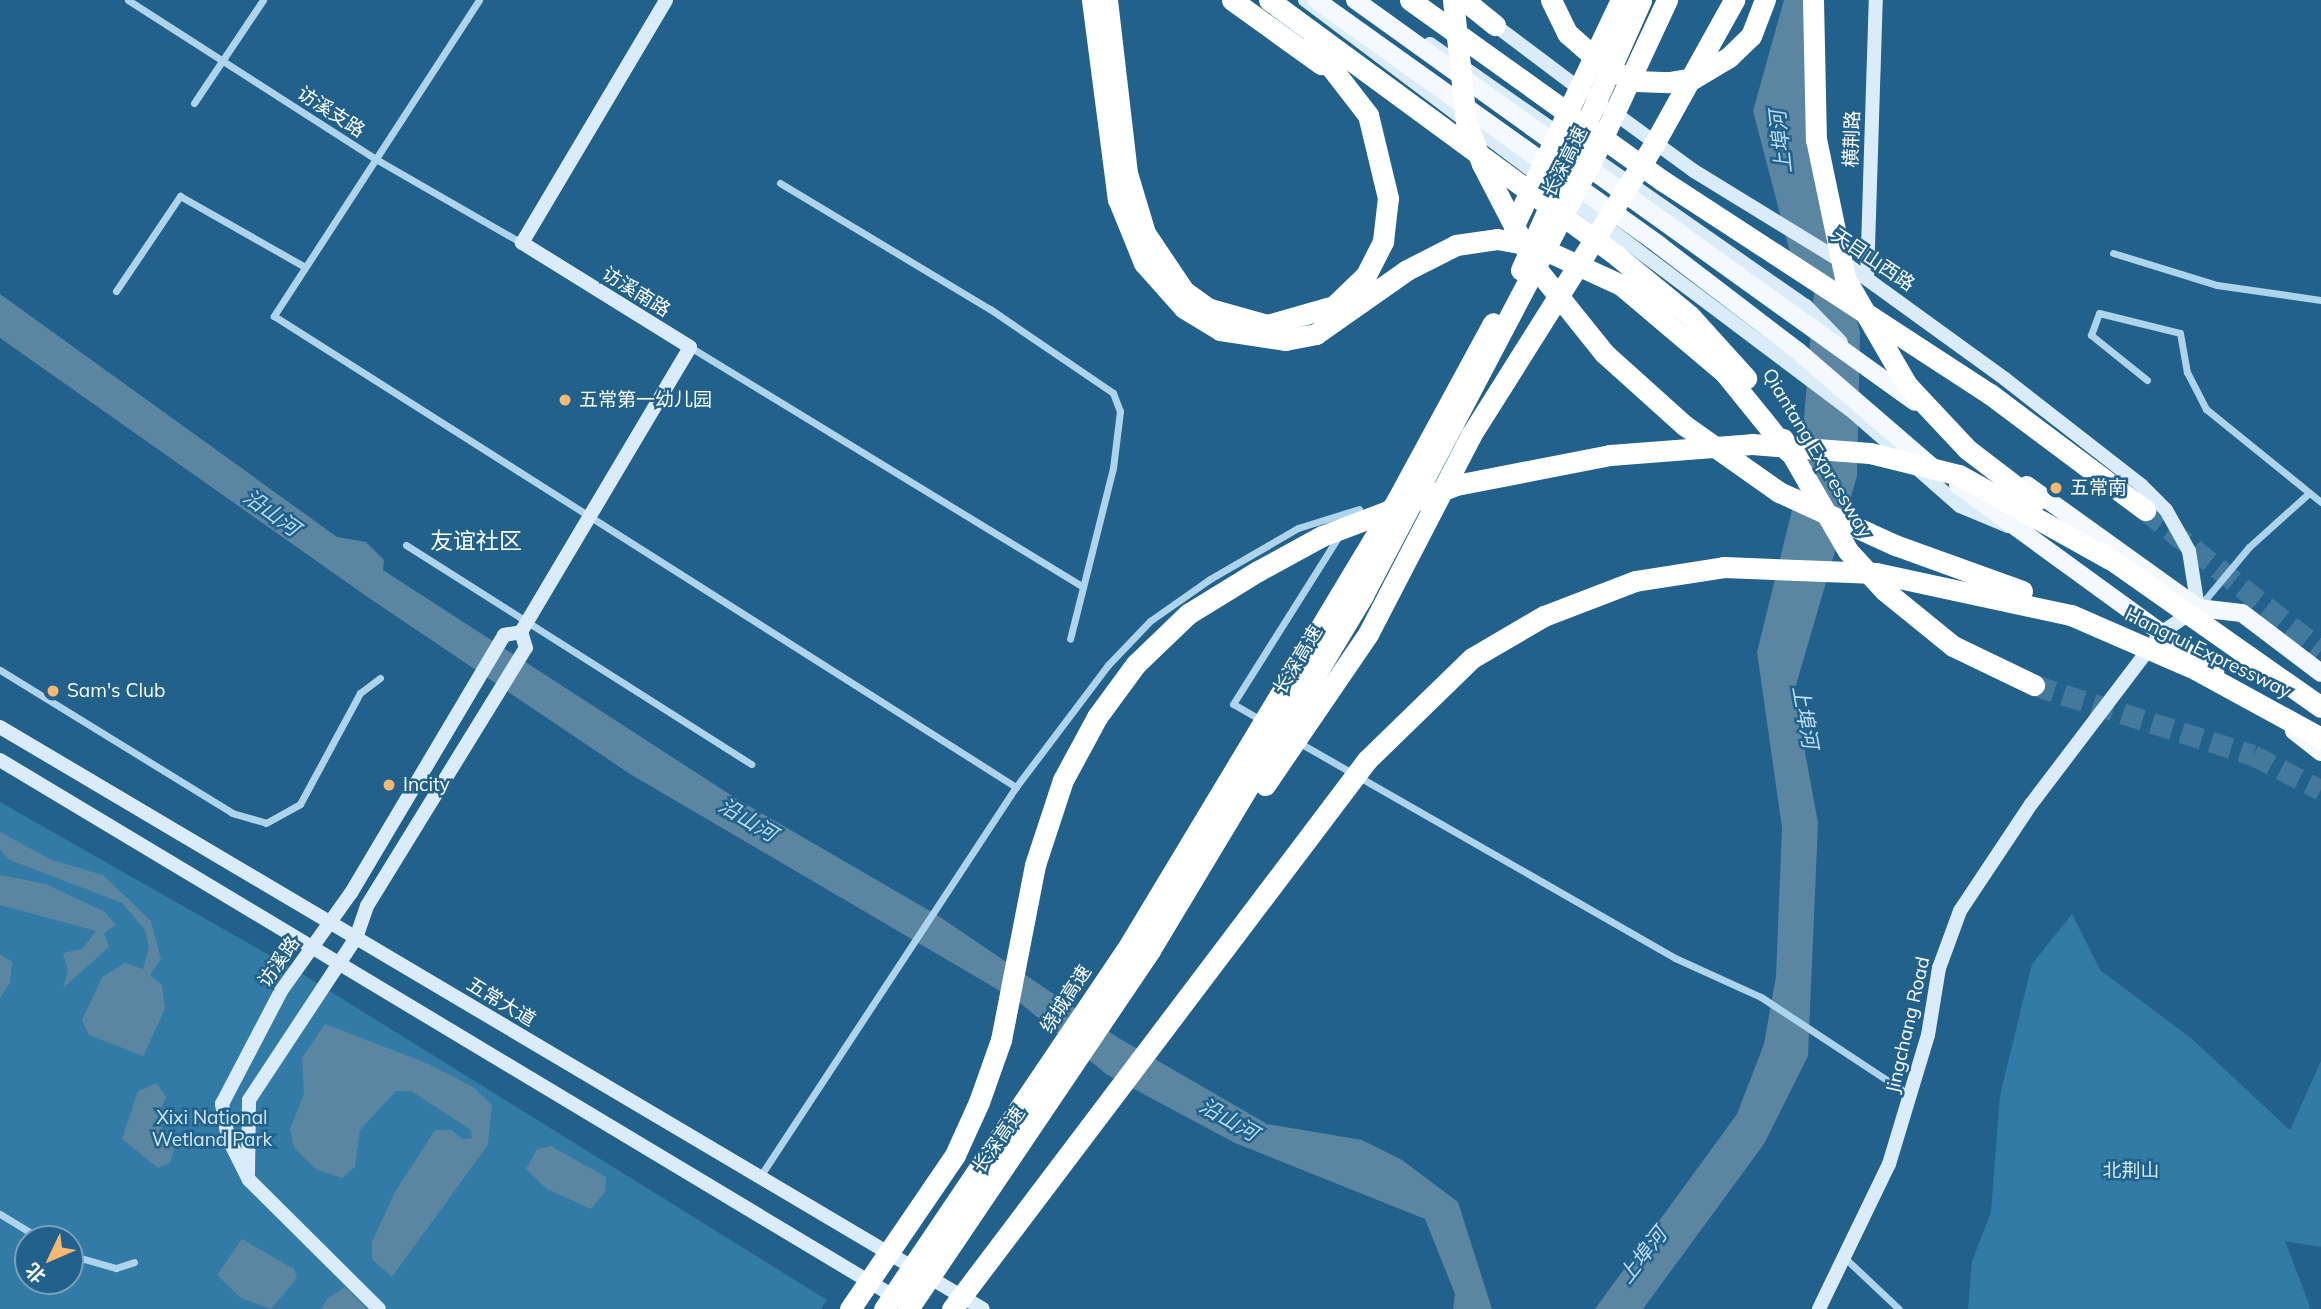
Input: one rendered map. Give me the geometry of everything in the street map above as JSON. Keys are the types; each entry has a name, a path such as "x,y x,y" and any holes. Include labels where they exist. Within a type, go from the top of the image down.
{"highway":[{"path":"1092,0 1113,111 1135,206 1158,258 1208,308 1267,325 1334,306 1366,275 1383,241 1388,198 1368,115 1338,71 1267,0"},
{"path":"1107,0 1118,199 1144,263 1166,292 1220,330 1254,339 1316,334 1407,270 1456,245 1497,239 1536,246 1621,285 1724,372 1791,456"},
{"path":"1232,0 1323,66 1368,115"},
{"name":"Qiantang Expressway","path":"1267,0 1690,316 1740,369 1848,551 1924,626 2034,685"},
{"path":"1410,0 1663,181 1895,332 2145,510"},
{"path":"1453,0 1466,121 1482,164 1535,268 1604,354 1684,425 1779,492 2071,615"},
{"path":"1462,0 1495,25"},
{"path":"1551,0 1567,33 1593,58 1636,81 1669,82 1694,78 1729,57 1751,36 1765,0"},
{"path":"1517,280 1514,225 1621,0"},
{"name":"长深高速","path":"1354,590 1397,500 1517,280 1641,0"},
{"name":"长深高速","path":"884,1309 948,1235 1059,1093 1140,947 1354,590 1427,484 1667,0"},
{"path":"1140,947 1368,634 1471,435 1654,144 1734,0"},
{"path":"1813,0 1811,74 1826,212 1845,278 1871,332 1907,385 1967,449 2109,559"},
{"path":"850,1309 955,1155 1001,1040 1035,865 1063,780 1097,716 1136,664 1188,614 1322,536 1456,485 1532,469 1676,446 1752,444 1870,453 1959,475 2109,559"},
{"name":"Hangrui Expressway","path":"2109,559 2321,707"},
{"path":"952,1309 1367,760 1472,658 1544,616 1635,581 1724,567 1876,573 2071,615"},
{"name":"Hangrui Expressway","path":"2071,615 2195,669 2321,738"},
{"name":"绕城高速","path":"1041,1080 1140,947"},
{"name":"长深高速","path":"908,1309 948,1235 1041,1080"}],"main road":[{"path":"522,243 666,0"},
{"path":"1305,0 1518,167 1798,361"},
{"path":"1316,0 1798,361 1928,465 2031,533 2321,752"},
{"path":"1356,0 1807,315 1856,356 2198,608 2242,613 2321,673"},
{"name":"横荆路","path":"1867,279 1876,0"},
{"name":"天目山西路","path":"1495,25 1694,171 1849,266 2109,459 2166,510 2189,551 2198,608"},
{"name":"访溪南路","path":"522,243 690,347"},
{"path":"249,1180 250,1100 356,938 367,906 526,648 524,627 690,347"},
{"name":"Jingchang Road","path":"1819,1309 1847,1260 1912,1097 1939,968 1960,911 2023,815 2161,633 2198,608"},
{"name":"访溪路","path":"379,1309 249,1180 229,1138 222,1104 281,991 332,922 505,635 524,627"},
{"name":"五常大道","path":"0,727 332,922 759,1179 983,1309"},
{"path":"0,760 914,1309"}],"street":[{"name":"访溪支路","path":"128,0 374,158 522,243"},
{"path":"194,103 263,0"},
{"path":"479,0 303,266 274,317 591,515 1016,787"},
{"path":"780,183 990,309 1113,393 1120,411 1112,468 1080,585 1070,639"},
{"path":"116,291 180,196 303,266"},
{"path":"2113,253 2217,285 2321,300"},
{"path":"2147,380 2091,335 2099,313 2180,333 2187,372 2206,409 2321,502"},
{"path":"690,347 1080,585"},
{"path":"2198,608 2249,547 2309,493"},
{"path":"759,1179 1016,787 1066,716 1150,621 1298,528 1359,509 1233,704 1675,958 1761,997 1912,1097"},
{"path":"406,545 524,627 751,764"},
{"path":"0,670 232,813 266,823 300,804 360,694 380,678"},
{"path":"0,1214 18,1225"},
{"path":"84,1259 116,1268 134,1262"},
{"path":"1847,1260 1899,1309"}],"green space":[{"name":"Xixi National Wetland Park","path":"0,802 299,972 827,1300 821,1309 0,1309"},
{"name":"北荆山","path":"2072,914 2100,970 2192,1039 2290,1130 2321,1061 2321,1247 2285,1241 2311,1309 1968,1309 1972,1261 1991,1212 2000,1095 2032,964"}],"water":[{"name":"上埠河","path":"1784,0 1821,0 1818,80 1839,251 1860,332 1857,476 1794,692 1818,823 1808,1056 1764,1144 1643,1309 1595,1309 1737,1114 1764,1044 1776,976 1782,828 1757,652 1799,482 1814,293 1791,256 1753,111"},
{"name":"沿山河","path":"0,294 337,537 366,542 384,560 383,570 737,799 937,915 1117,1037 1267,1124 1362,1140 1402,1160 1458,1202 1492,1309 1453,1309 1455,1294 1425,1219 1235,1143 1106,1074 1019,1002 630,774 369,598 0,338"},
{"path":"0,832 52,860 103,875 151,921 161,959 150,975 162,985 165,1009 143,1056 89,1035 82,1020 102,977 125,963 143,969 149,947 145,930 122,903 10,860 0,850"},
{"path":"0,875 46,884 105,912 116,925 104,933 109,947 63,988 68,971 63,953 82,949 96,931 0,905"},
{"path":"0,954 12,962 10,983 0,998"},
{"path":"325,1024 429,1064 473,1087 492,1105 488,1145 392,1277 372,1259 372,1242 395,1192 435,1130 451,1130 463,1139 472,1138 471,1130 411,1091 396,1091 360,1130 355,1167 342,1178 316,1169 294,1148 290,1129 304,1094 302,1058"},
{"path":"157,1083 166,1097 157,1119 174,1150 170,1163 158,1168 122,1139 138,1091"},
{"path":"551,1146 606,1177 605,1192 591,1209 547,1189 526,1169 537,1149"},
{"path":"242,1239 294,1269 297,1278 271,1309 241,1298 217,1275"},
{"path":"345,1287 367,1309 321,1309 328,1298"}],"tunnel":[{"path":"2145,510 2321,650"},
{"path":"2034,685 2253,755 2321,790"}],"place":[{"name":"五常第一幼儿园","path":"565,400"},
{"name":"五常南","path":"2056,488"},
{"name":"Sam's Club","path":"53,691"},
{"name":"Incity","path":"389,785"}],"district":[{"name":"友谊社区","path":"476,541"}]}
